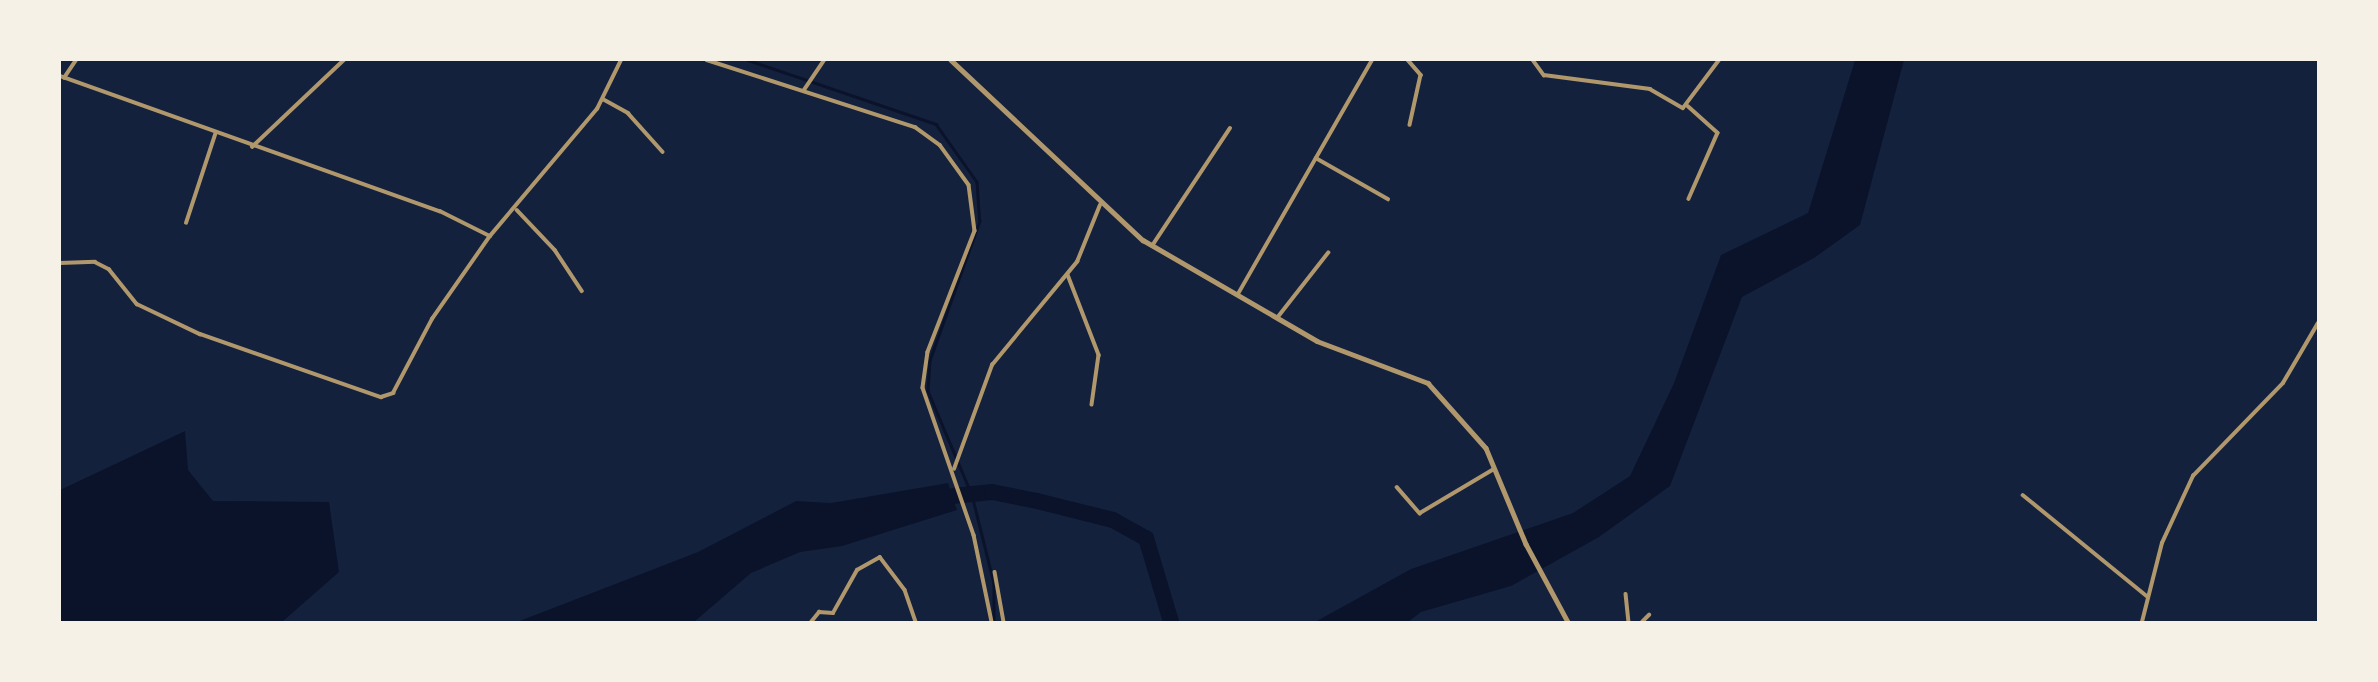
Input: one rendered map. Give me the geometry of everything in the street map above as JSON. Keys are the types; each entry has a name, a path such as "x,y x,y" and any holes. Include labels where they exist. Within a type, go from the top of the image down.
{"street":[{"path":"76,60 62,77 215,135 440,211 491,236"},
{"path":"252,147 344,60"},
{"path":"60,263 94,262 109,269 137,304 200,334 381,397 393,393 432,319 491,236 517,210 603,99 621,60"},
{"path":"707,60 922,131 969,185 975,231 928,352 923,388 934,434 954,471 974,535 990,593 992,622"},
{"path":"804,91 824,60"},
{"path":"951,60 1100,205 1152,246 1317,341 1428,383 1469,425 1496,468 1525,544 1568,622"},
{"path":"1238,294 1372,60"},
{"path":"1408,60 1421,75 1410,125"},
{"path":"1533,60 1544,75 1650,89 1688,106 1718,133 1689,200"},
{"path":"1688,106 1719,60"},
{"path":"603,99 628,113 663,152"},
{"path":"1152,246 1230,128"},
{"path":"186,223 215,135"},
{"path":"1316,158 1388,199"},
{"path":"954,471 958,447 998,356 1068,275 1100,205"},
{"path":"517,210 555,250 582,290"},
{"path":"1277,318 1328,253"},
{"path":"1068,275 1099,355 1092,405"},
{"path":"2142,622 2164,538 2193,476 2283,383 2319,323"},
{"path":"1397,487 1420,513 1496,468"},
{"path":"2022,495 2148,597"},
{"path":"811,622 818,612 833,613 856,570 880,557 905,590 916,622"},
{"path":"995,572 1004,622"},
{"path":"990,593 1000,591"},
{"path":"1626,594 1629,622"},
{"path":"1642,622 1649,615"}],"water":[{"path":"1855,60 1904,60 1860,225 1814,258 1742,297 1670,486 1599,537 1511,586 1421,612 1408,622 1315,622 1411,569 1573,513 1630,476 1674,383 1721,255 1808,213"},
{"path":"185,431 188,470 213,501 329,502 339,572 282,622 60,622 60,490"},
{"path":"948,483 957,510 842,546 800,552 751,573 694,622 517,622 698,552 796,501 831,503"}],"waterway":[{"path":"748,60 936,124 977,182 980,221 930,361 928,391 972,495 994,583 994,622"},
{"path":"953,496 992,492 1037,501 1113,520 1146,538 1171,622"}]}
